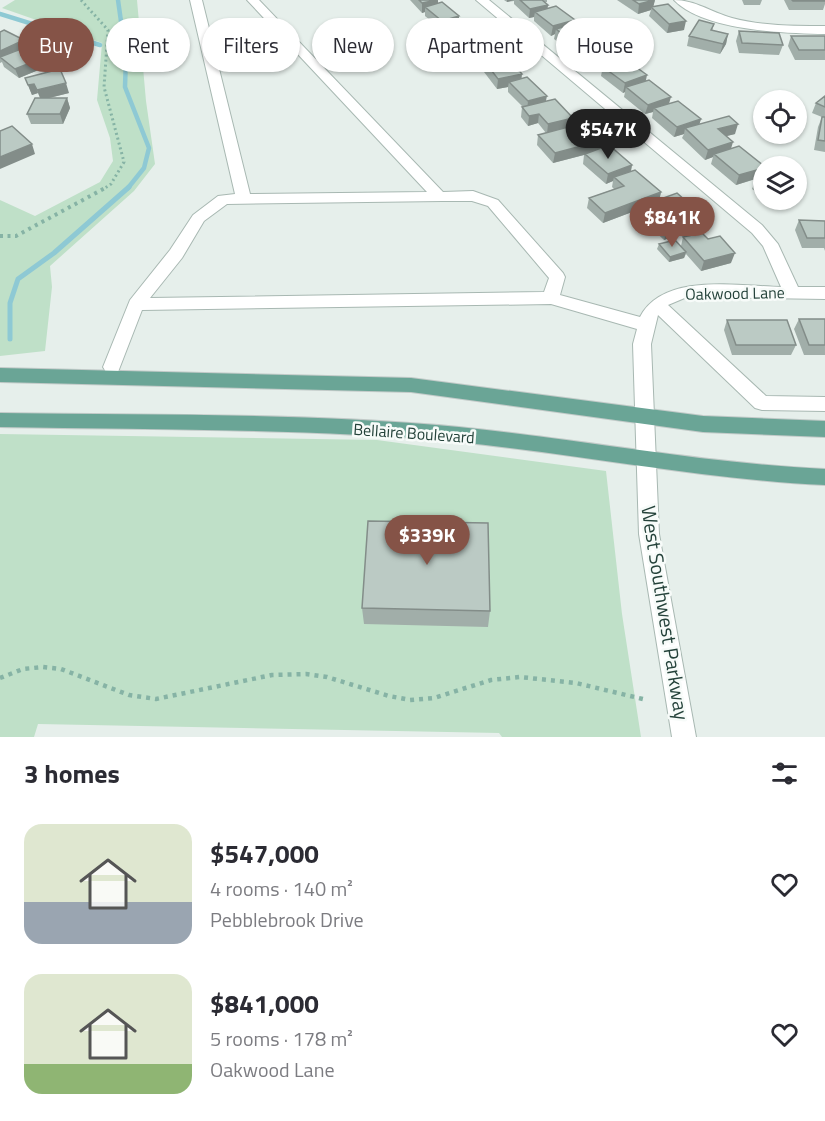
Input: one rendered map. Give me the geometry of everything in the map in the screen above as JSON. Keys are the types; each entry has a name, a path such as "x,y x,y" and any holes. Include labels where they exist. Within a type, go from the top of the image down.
{"main road":[{"path":"0,375 411,385 644,417 745,427 825,429"},
{"name":"Bellaire Boulevard","path":"0,420 320,426 402,430 462,435 728,471 825,477"}],"street":[{"path":"196,0 244,199"},
{"path":"253,0 440,197"},
{"path":"482,0 757,229 770,244 792,292"},
{"path":"680,0 709,15 743,24 776,29 825,30"},
{"path":"112,367 136,304 176,254 198,219 223,200 473,196 493,203 557,277 551,298"},
{"name":"Oakwood Lane","path":"644,417 642,344 645,325 650,311 673,294 687,291 825,293"},
{"path":"136,304 551,298 645,325"},
{"path":"658,305 762,403 825,404"},
{"name":"West Southwest Parkway","path":"644,417 646,493 652,560 684,737"}],"path":[{"path":"0,236 16,236 91,197 111,183 124,162 104,87 108,30 89,13 81,0"},
{"path":"0,678 16,670 42,666 62,668 122,694 152,699 272,675 290,674 326,677 397,699 413,700 429,699 481,683 520,677 603,689 647,700"}],"green space":[{"path":"15,0 137,0 139,18 106,18 106,72 143,72 155,164 134,191 50,266 52,287 45,351 0,356 0,200 35,216 100,182 113,161 110,138 97,100 102,43 94,40 94,18 31,18 2,8"},
{"path":"0,434 377,440 606,471 622,614 641,737 502,737 499,733 38,724 34,737 0,737"}],"building":[{"path":"419,0 437,0 422,3"},
{"path":"520,0 542,0 548,5 530,9"},
{"path":"633,0 654,0 639,4"},
{"path":"825,0 825,1 793,1"},
{"path":"442,2 459,16 438,18 425,7"},
{"path":"668,4 686,21 669,24 651,7"},
{"path":"556,6 572,18 556,18 556,25 553,26 535,12"},
{"path":"699,20 714,24 711,30 728,34 723,44 689,36"},
{"path":"4,30 18,37 18,43 0,51 0,32"},
{"path":"739,31 779,33 783,45 742,43"},
{"path":"791,36 825,36 825,50 799,50"},
{"path":"18,50 18,68 15,69 0,57"},
{"path":"48,72 61,72 66,83 37,90 34,84 28,85 25,78"},
{"path":"493,72 520,72 522,74 498,79"},
{"path":"610,72 643,72 647,75 625,83"},
{"path":"527,77 547,96 528,101 509,82"},
{"path":"649,80 671,97 648,105 626,87"},
{"path":"825,96 825,107 816,103"},
{"path":"35,98 67,98 60,114 27,114"},
{"path":"555,99 573,118 548,124 539,114 529,116 522,107"},
{"path":"678,101 701,119 677,127 654,108"},
{"path":"729,116 738,124 718,129 733,142 708,150 685,128"},
{"path":"822,117 825,117 825,141 818,140"},
{"path":"583,123 600,141 555,153 538,135"},
{"path":"12,126 32,144 0,157 0,131"},
{"path":"609,145 632,165 608,174 585,154"},
{"path":"739,146 753,157 753,171 739,175 714,154"},
{"path":"635,170 661,192 605,213 589,198 624,186 614,177"},
{"path":"677,193 687,202 677,206 693,220 667,230 641,206"},
{"path":"799,220 825,221 825,238 807,238"},
{"path":"702,233 708,239 720,236 735,253 704,261 683,237"},
{"path":"675,240 686,252 670,257 659,244"},
{"path":"799,319 825,319 825,345 809,345"},
{"path":"727,320 787,320 796,345 736,345"},
{"path":"368,521 488,523 490,611 362,608"}],"waterway":[{"path":"118,0 126,57 125,87 149,148 144,168 128,188"},
{"path":"0,14 100,45"},
{"path":"10,339 10,303 18,279 54,253 128,188"}]}
